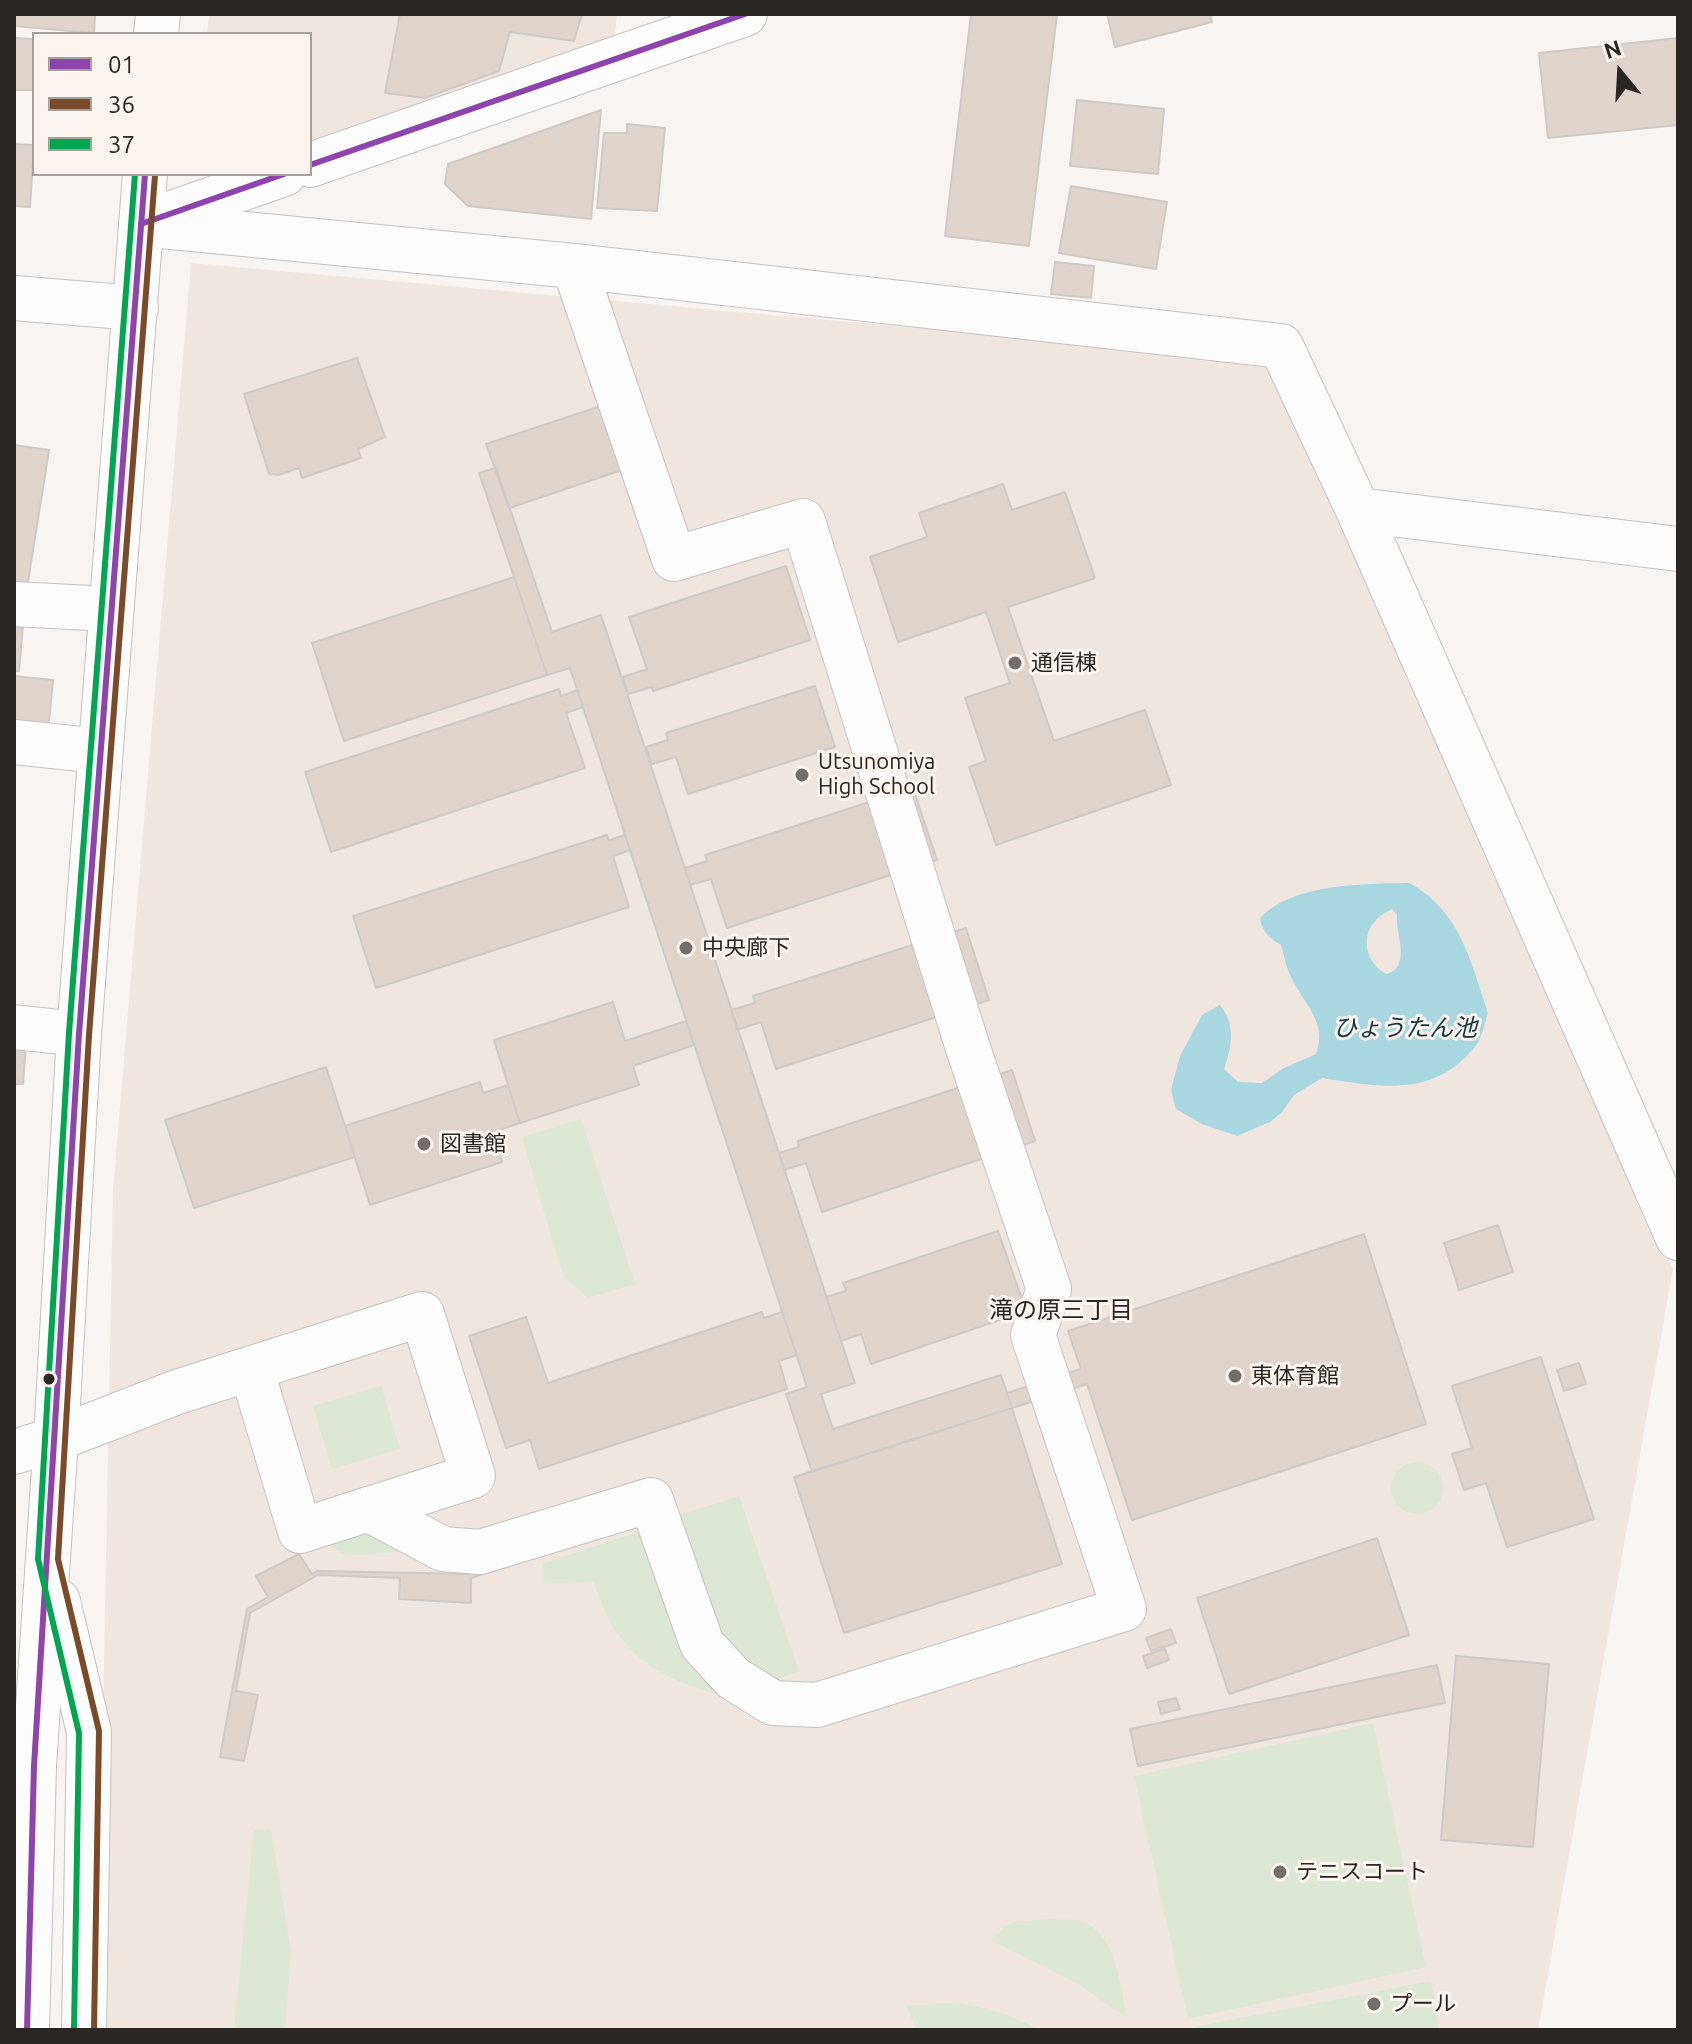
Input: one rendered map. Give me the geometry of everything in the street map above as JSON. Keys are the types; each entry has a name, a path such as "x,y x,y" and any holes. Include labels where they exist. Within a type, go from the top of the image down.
{"street":[{"path":"312,164 745,14"},
{"path":"27,2030 34,1766 79,1034 145,176"},
{"path":"141,224 278,176"},
{"path":"141,224 574,266 1281,346 1358,510 1678,1238"},
{"path":"368,1509 443,1549 480,1552 651,1500 702,1644 733,1678 773,1703 817,1705 1124,1609 1033,1335 1049,1289 967,1045 803,521 674,559 574,266"},
{"path":"14,298 136,308"},
{"path":"1358,510 1678,549"},
{"path":"14,604 110,609"},
{"path":"14,742 100,751"},
{"path":"14,1027 79,1034"},
{"path":"14,1452 177,1392 251,1368 422,1314 473,1476 300,1531 251,1368"},
{"path":"14,1639 48,1560"},
{"path":"48,1560 89,1732 84,2030"}],"shaded area":[{"path":"209,14 617,14 615,35 312,153 312,32 207,32"},
{"name":"Utsunomiya High School","path":"191,263 1275,360 1673,1269 1538,2030 97,2030 113,1190"}],"green space":[{"path":"581,1119 635,1284 588,1298 563,1276 522,1137"},
{"path":"381,1386 400,1449 332,1469 313,1406"},
{"path":"1417,1462 1435,1470 1443,1488 1435,1506 1417,1514 1399,1506 1391,1488 1399,1470"},
{"path":"739,1496 799,1671 767,1683 728,1654 673,1517"},
{"path":"376,1528 412,1551 346,1556 326,1543"},
{"path":"637,1532 653,1539 735,1699 687,1685 645,1662 616,1632 593,1582 543,1583 542,1564"},
{"name":"テニスコート","path":"1373,1723 1426,1967 1188,2019 1134,1776"},
{"path":"254,1830 271,1830 291,1951 285,2030 234,2030"},
{"path":"1076,1920 1099,1933 1114,1959 1126,2017 1078,1984 991,1940 1011,1922"},
{"name":"プール","path":"1431,1981 1440,2030 1195,2030 1194,2027"},
{"path":"947,2003 994,2011 1039,2030 917,2030 906,2006"}],"water":[{"name":"ひょうたん池","path":"1409,883 1426,894 1452,923 1469,957 1488,1013 1474,1048 1458,1064 1423,1082 1404,1085 1384,1086 1322,1078 1294,1095 1270,1122 1237,1136 1202,1124 1176,1109 1171,1090 1180,1056 1202,1015 1220,1005 1228,1020 1231,1036 1224,1069 1238,1082 1262,1083 1284,1068 1316,1054 1319,1043 1317,1023 1291,977 1281,945 1267,934 1260,918 1274,906 1310,892 1351,885","holes":["1392,909 1397,915 1401,957 1395,970 1387,974 1370,957 1368,934 1382,915"]}],"building":[{"path":"14,14 95,14 94,32 14,26"},
{"path":"400,14 582,14 574,41 510,32 499,71 425,98 385,93"},
{"path":"971,14 1057,14 1029,246 945,236"},
{"path":"1107,14 1210,14 1212,22 1115,47"},
{"path":"14,38 32,39 32,90 14,90"},
{"path":"1678,38 1678,125 1548,138 1539,53"},
{"path":"1077,100 1164,109 1158,174 1070,166"},
{"path":"601,110 591,219 468,206 445,184 448,164"},
{"path":"627,124 665,128 657,211 597,208 604,133 627,133"},
{"path":"14,144 32,145 30,207 14,206"},
{"path":"1071,186 1167,202 1156,269 1059,253"},
{"path":"1055,262 1094,266 1091,298 1051,294"},
{"path":"357,358 385,437 358,449 361,458 302,478 299,468 278,475 269,474 244,394"},
{"path":"604,405 625,469 509,508 486,444"},
{"path":"14,445 49,450 27,588 14,587"},
{"name":"中央廊下","path":"496,468 552,632 601,615 855,1383 821,1394 833,1429 1001,1375 1012,1408 812,1472 786,1394 807,1387 570,668 547,675 479,473"},
{"name":"通信棟","path":"1003,484 1012,510 1065,492 1095,578 1008,607 1054,741 1145,710 1171,785 996,845 969,767 986,761 965,698 1010,683 986,612 898,642 870,557 927,537 919,513"},
{"path":"786,566 810,640 653,691 652,687 628,694 623,677 647,669 629,617"},
{"path":"514,577 547,675 344,741 312,643"},
{"path":"14,624 23,625 19,671 14,671"},
{"path":"14,676 53,680 48,732 14,729"},
{"path":"815,686 835,747 688,794 676,757 652,764 646,747 668,740 666,733"},
{"path":"559,689 561,696 578,690 583,707 566,713 585,768 331,852 305,772"},
{"path":"913,788 937,860 727,928 711,879 690,885 685,868 707,861 705,855"},
{"path":"607,835 609,840 625,835 630,850 613,856 629,907 376,988 353,916"},
{"path":"966,928 989,1000 776,1069 761,1022 737,1030 731,1010 755,1003 753,996"},
{"path":"613,1002 625,1041 686,1021 694,1045 633,1066 639,1085 520,1123 494,1040"},
{"path":"14,1043 26,1044 23,1084 14,1084"},
{"path":"326,1067 355,1157 194,1208 165,1120"},
{"path":"1012,1070 1035,1141 822,1212 806,1163 784,1170 779,1153 799,1147 798,1141"},
{"name":"図書館","path":"480,1082 483,1093 508,1085 520,1123 493,1132 502,1162 370,1205 345,1126"},
{"path":"1498,1225 1513,1272 1459,1290 1444,1243"},
{"path":"998,1231 1026,1311 871,1364 861,1334 841,1341 826,1297 846,1291 843,1283"},
{"name":"東体育館","path":"1364,1234 1426,1424 1132,1520 1087,1384 1012,1408 1007,1393 1081,1369 1068,1331"},
{"path":"762,1312 764,1318 782,1312 797,1355 779,1361 787,1389 539,1469 530,1440 506,1448 469,1336 526,1317 548,1383"},
{"path":"1541,1357 1594,1519 1507,1547 1486,1483 1464,1490 1452,1454 1472,1448 1452,1386"},
{"path":"1579,1363 1586,1384 1564,1391 1557,1370"},
{"path":"1012,1408 1062,1564 844,1633 794,1477"},
{"path":"1377,1538 1409,1635 1229,1694 1197,1598"},
{"path":"539,1550 541,1555 471,1578 471,1603 399,1599 400,1578 318,1575 250,1613 236,1691 258,1695 244,1761 220,1757 247,1609 268,1597 256,1576 299,1554 312,1574 317,1571 469,1574"},
{"path":"1171,1629 1176,1643 1151,1651 1146,1638"},
{"path":"1165,1649 1169,1660 1147,1668 1143,1656"},
{"path":"1456,1656 1549,1664 1533,1847 1441,1840"},
{"path":"1437,1665 1445,1703 1138,1766 1130,1729"},
{"path":"1176,1698 1180,1709 1161,1714 1158,1702"}],"transit line":[{"name":"01","path":"312,164 745,14"},
{"name":"37","path":"74,2030 79,1733 38,1559 69,1033 135,176"},
{"name":"01","path":"27,2030 34,1766 79,1034 145,176"},
{"name":"36","path":"94,2030 99,1731 58,1559 89,1035 155,176"},
{"name":"01","path":"141,224 278,176"}],"place":[{"name":"通信棟","path":"1015,663"},
{"name":"Utsunomiya High School","path":"802,775"},
{"name":"中央廊下","path":"686,948"},
{"name":"図書館","path":"424,1144"},
{"name":"東体育館","path":"1235,1376"},
{"name":"テニスコート","path":"1280,1872"},
{"name":"プール","path":"1374,2004"}],"district":[{"name":"滝の原三丁目","path":"1061,1310"}]}
